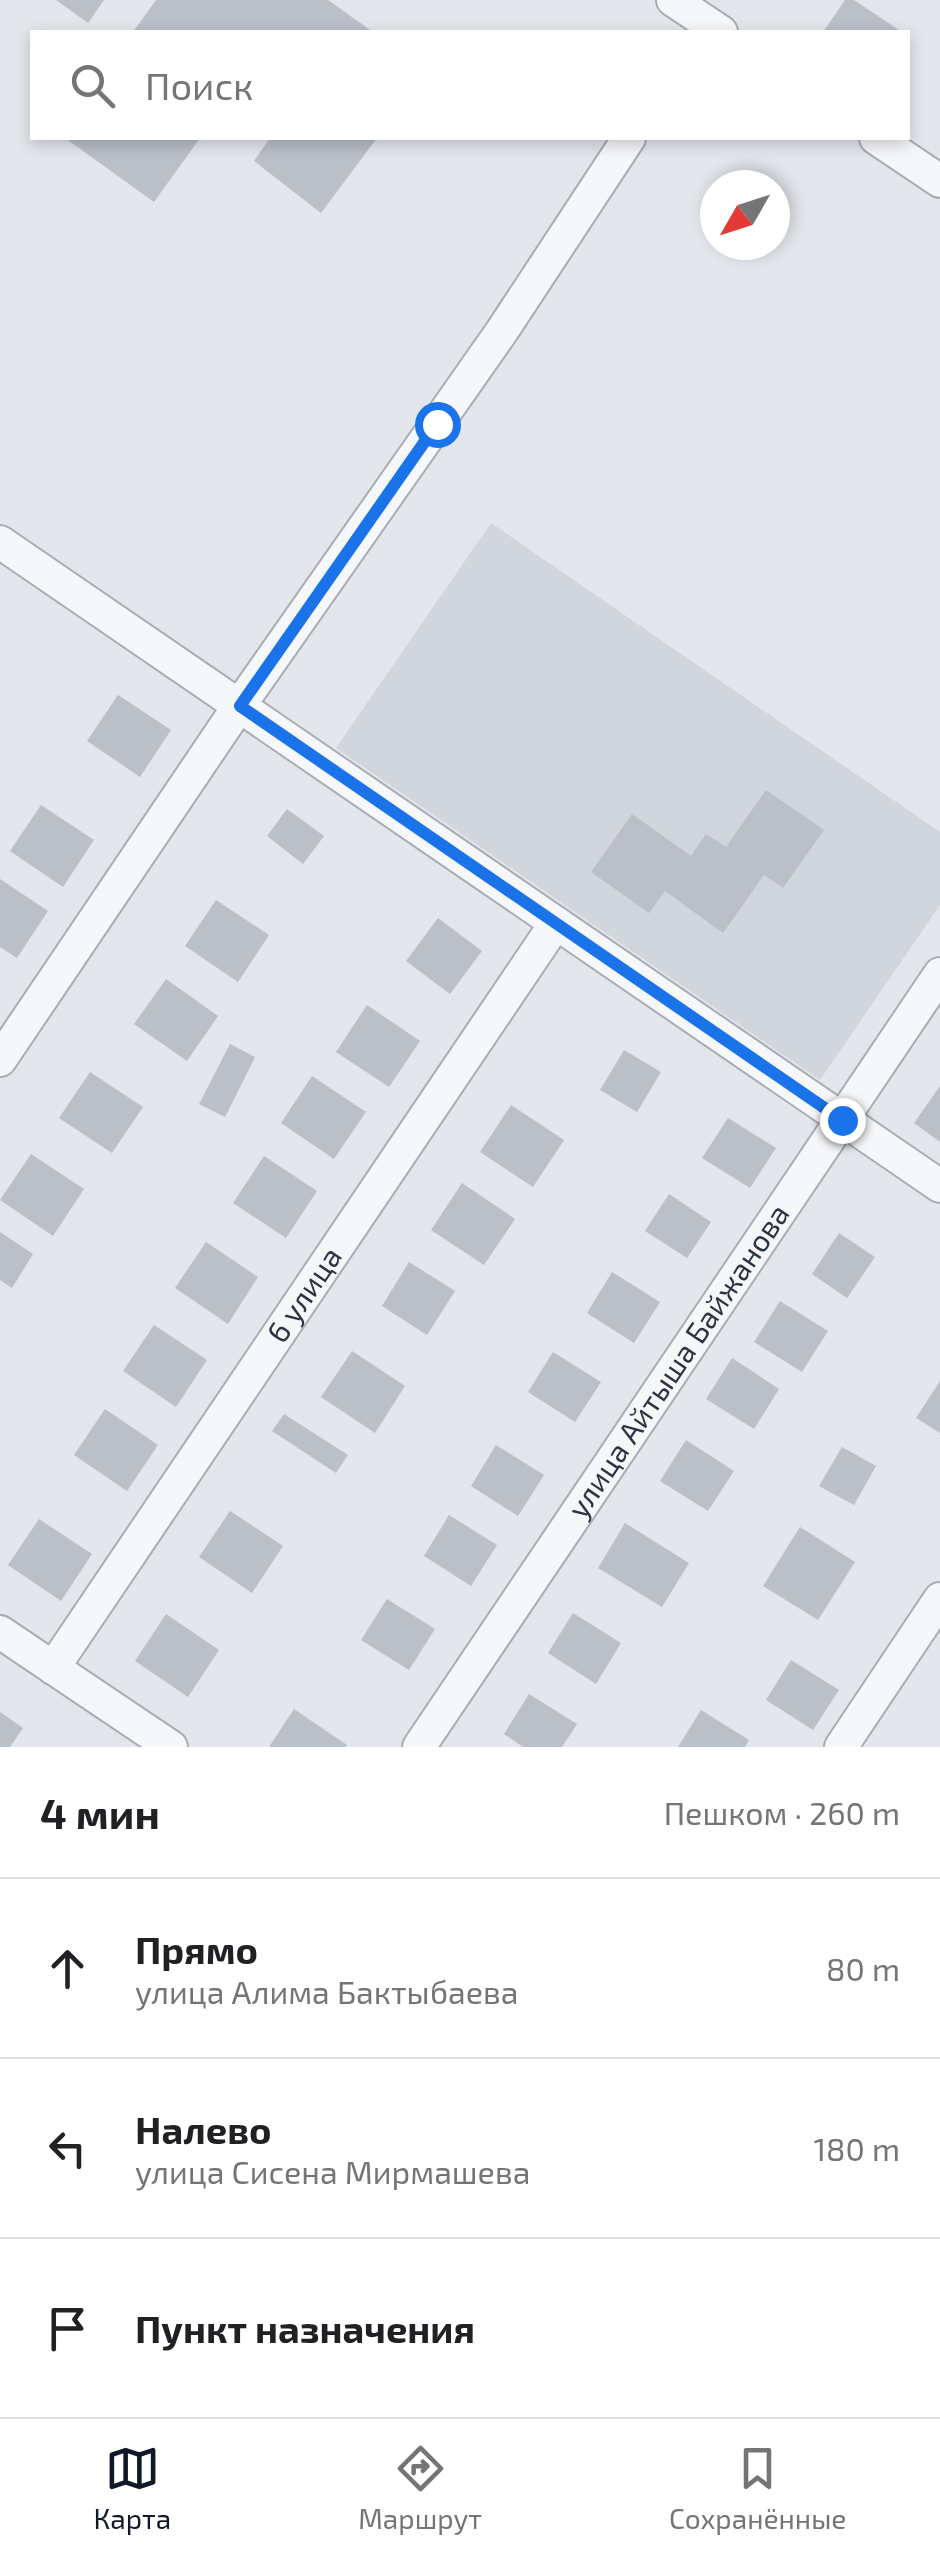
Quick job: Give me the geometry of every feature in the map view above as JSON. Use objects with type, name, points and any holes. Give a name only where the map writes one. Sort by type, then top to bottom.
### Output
[{"type":"street","points":[[673,0],[711,22]]},
{"type":"street","points":[[0,1060],[502,330],[628,140]]},
{"type":"street","points":[[879,140],[940,181]]},
{"type":"street","points":[[0,542],[940,1186]]},
{"type":"street","name":"6 улица","points":[[52,1668],[556,923]]},
{"type":"street","name":"улица Айтыша Байжанова","points":[[419,1747],[940,974]]},
{"type":"street","points":[[841,1747],[940,1600]]},
{"type":"street","points":[[0,1632],[171,1747]]},
{"type":"shaded area","points":[[491,523],[940,832],[940,905],[820,1080],[336,748]]},
{"type":"building","points":[[56,0],[104,0],[88,23]]},
{"type":"building","points":[[156,0],[328,0],[370,30],[134,30]]},
{"type":"building","points":[[845,0],[854,0],[899,30],[824,30]]},
{"type":"building","points":[[68,140],[199,140],[154,202]]},
{"type":"building","points":[[269,140],[376,140],[321,213],[254,161]]},
{"type":"building","points":[[118,695],[171,730],[140,777],[87,741]]},
{"type":"building","points":[[766,790],[824,830],[783,888],[764,875],[723,933],[665,891],[649,913],[591,872],[632,814],[691,856],[706,834],[726,847]]},
{"type":"building","points":[[41,805],[94,840],[63,887],[10,851]]},
{"type":"building","points":[[287,809],[324,836],[303,864],[267,836]]},
{"type":"building","points":[[0,879],[48,911],[17,958],[0,947]]},
{"type":"building","points":[[216,900],[269,935],[238,982],[185,946]]},
{"type":"building","points":[[438,918],[482,951],[450,994],[406,961]]},
{"type":"building","points":[[166,979],[218,1016],[187,1061],[134,1024]]},
{"type":"building","points":[[367,1005],[420,1041],[389,1087],[336,1052]]},
{"type":"building","points":[[230,1044],[255,1057],[225,1117],[199,1104]]},
{"type":"building","points":[[624,1050],[661,1072],[637,1112],[600,1090]]},
{"type":"building","points":[[90,1072],[143,1107],[112,1153],[59,1118]]},
{"type":"building","points":[[312,1076],[366,1112],[334,1159],[281,1123]]},
{"type":"building","points":[[940,1086],[940,1142],[914,1123]]},
{"type":"building","points":[[511,1105],[564,1140],[533,1187],[480,1152]]},
{"type":"building","points":[[728,1118],[776,1148],[750,1188],[702,1158]]},
{"type":"building","points":[[31,1154],[84,1189],[53,1236],[0,1200]]},
{"type":"building","points":[[264,1156],[317,1191],[286,1238],[233,1203]]},
{"type":"building","points":[[462,1183],[515,1219],[484,1265],[431,1230]]},
{"type":"building","points":[[669,1194],[711,1222],[687,1258],[645,1231]]},
{"type":"building","points":[[0,1232],[33,1254],[12,1288],[0,1280]]},
{"type":"building","points":[[839,1233],[875,1257],[847,1298],[812,1274]]},
{"type":"building","points":[[206,1242],[258,1277],[228,1324],[175,1288]]},
{"type":"building","points":[[409,1262],[455,1291],[427,1335],[382,1306]]},
{"type":"building","points":[[612,1272],[660,1302],[634,1343],[587,1313]]},
{"type":"building","points":[[780,1301],[828,1331],[802,1372],[754,1342]]},
{"type":"building","points":[[154,1325],[207,1360],[176,1407],[123,1371]]},
{"type":"building","points":[[352,1351],[405,1386],[375,1433],[321,1397]]},
{"type":"building","points":[[553,1352],[601,1382],[575,1422],[528,1392]]},
{"type":"building","points":[[732,1358],[779,1389],[754,1429],[706,1399]]},
{"type":"building","points":[[940,1381],[940,1433],[916,1418]]},
{"type":"building","points":[[105,1409],[158,1445],[127,1491],[74,1455]]},
{"type":"building","points":[[284,1414],[348,1455],[336,1473],[272,1431]]},
{"type":"building","points":[[686,1440],[734,1471],[708,1511],[660,1481]]},
{"type":"building","points":[[496,1445],[544,1475],[518,1516],[471,1486]]},
{"type":"building","points":[[842,1447],[876,1466],[854,1505],[819,1486]]},
{"type":"building","points":[[230,1511],[283,1546],[252,1593],[199,1557]]},
{"type":"building","points":[[449,1515],[497,1545],[471,1586],[424,1556]]},
{"type":"building","points":[[39,1519],[92,1554],[61,1601],[8,1565]]},
{"type":"building","points":[[625,1523],[689,1563],[662,1607],[598,1568]]},
{"type":"building","points":[[800,1527],[855,1562],[818,1620],[763,1586]]},
{"type":"building","points":[[387,1599],[435,1629],[409,1670],[361,1640]]},
{"type":"building","points":[[573,1613],[621,1643],[596,1684],[548,1653]]},
{"type":"building","points":[[166,1614],[219,1650],[188,1697],[135,1661]]},
{"type":"building","points":[[791,1660],[839,1690],[813,1730],[766,1700]]},
{"type":"building","points":[[529,1694],[577,1724],[562,1747],[523,1747],[504,1734]]},
{"type":"building","points":[[294,1709],[347,1745],[346,1747],[269,1747]]},
{"type":"building","points":[[701,1710],[749,1740],[745,1747],[678,1747]]},
{"type":"building","points":[[0,1712],[23,1728],[10,1747],[0,1747]]},
{"type":"route","points":[[437,424],[240,706],[842,1120]]}]
